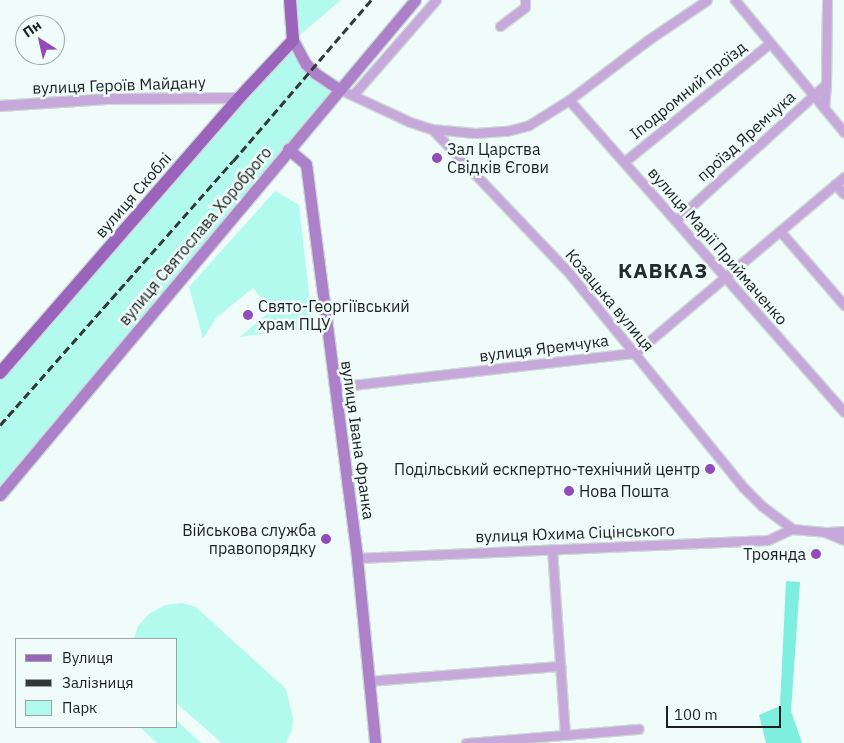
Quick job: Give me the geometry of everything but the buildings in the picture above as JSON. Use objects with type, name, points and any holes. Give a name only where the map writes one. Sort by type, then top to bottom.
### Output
[{"type":"main road","points":[[290,0],[293,40],[306,64],[315,73],[339,89]]},
{"type":"main road","name":"вулиця Святослава Хороброго","points":[[0,495],[288,149],[415,0]]},
{"type":"main road","name":"вулиця Скоблі","points":[[0,373],[239,98],[293,40]]},
{"type":"main road","name":"вулиця Івана Франка","points":[[288,149],[306,164],[358,558],[376,743]]},
{"type":"street","points":[[353,95],[436,0]]},
{"type":"street","points":[[500,26],[525,7],[525,0]]},
{"type":"street","points":[[432,129],[475,133],[507,131],[530,125],[569,100],[648,40],[707,0]]},
{"type":"street","points":[[735,0],[844,132]]},
{"type":"street","points":[[824,108],[827,0]]},
{"type":"street","name":"Іподромний проїзд","points":[[624,162],[770,43]]},
{"type":"street","name":"проїзд Яремчука","points":[[676,220],[826,84]]},
{"type":"street","name":"Козацька вулиця","points":[[339,89],[410,122],[432,129],[569,274],[743,487],[762,506],[792,529]]},
{"type":"street","name":"вулиця Героїв Майдану","points":[[0,106],[107,99],[239,98]]},
{"type":"street","name":"вулиця Марії Приймаченко","points":[[569,100],[844,412]]},
{"type":"street","points":[[635,353],[844,177]]},
{"type":"street","points":[[835,184],[844,194]]},
{"type":"street","points":[[780,231],[844,305]]},
{"type":"street","name":"вулиця Яремчука","points":[[335,387],[635,353]]},
{"type":"street","points":[[792,529],[825,532],[844,531]]},
{"type":"street","name":"вулиця Юхима Сіцінського","points":[[358,558],[768,540],[792,529]]},
{"type":"street","points":[[825,532],[844,540]]},
{"type":"street","points":[[552,550],[566,735]]},
{"type":"street","points":[[369,681],[560,666]]},
{"type":"street","points":[[466,743],[638,730]]},
{"type":"green space","points":[[297,0],[341,0],[300,35]]},
{"type":"green space","points":[[295,46],[334,90],[0,490],[0,380],[201,148]]},
{"type":"green space","points":[[275,191],[299,205],[313,327],[240,337],[271,311],[253,288],[216,318],[203,339],[189,287]]},
{"type":"green space","points":[[182,603],[196,607],[286,689],[293,718],[292,730],[286,743],[222,743],[178,705],[178,638],[134,638],[138,626],[149,614],[165,605]]},
{"type":"green space","points":[[178,722],[201,743],[157,743],[141,728],[178,728]]},
{"type":"shaded area","points":[[786,581],[800,582],[791,711],[802,743],[766,743],[759,715],[780,706]]},
{"type":"railway","points":[[0,425],[233,161],[371,0]]},
{"type":"place","name":"Зал Царства Свідків Єгови","points":[[437,158]]},
{"type":"place","name":"Свято-Георгіївський храм ПЦУ","points":[[248,315]]},
{"type":"place","name":"Подільський ескпертно-технічний центр","points":[[710,469]]},
{"type":"place","name":"Нова Пошта","points":[[569,491]]},
{"type":"place","name":"Військова служба правопорядку","points":[[326,539]]},
{"type":"place","name":"Троянда","points":[[816,554]]},
{"type":"district","name":"КАВКАЗ","points":[[663,270]]}]
